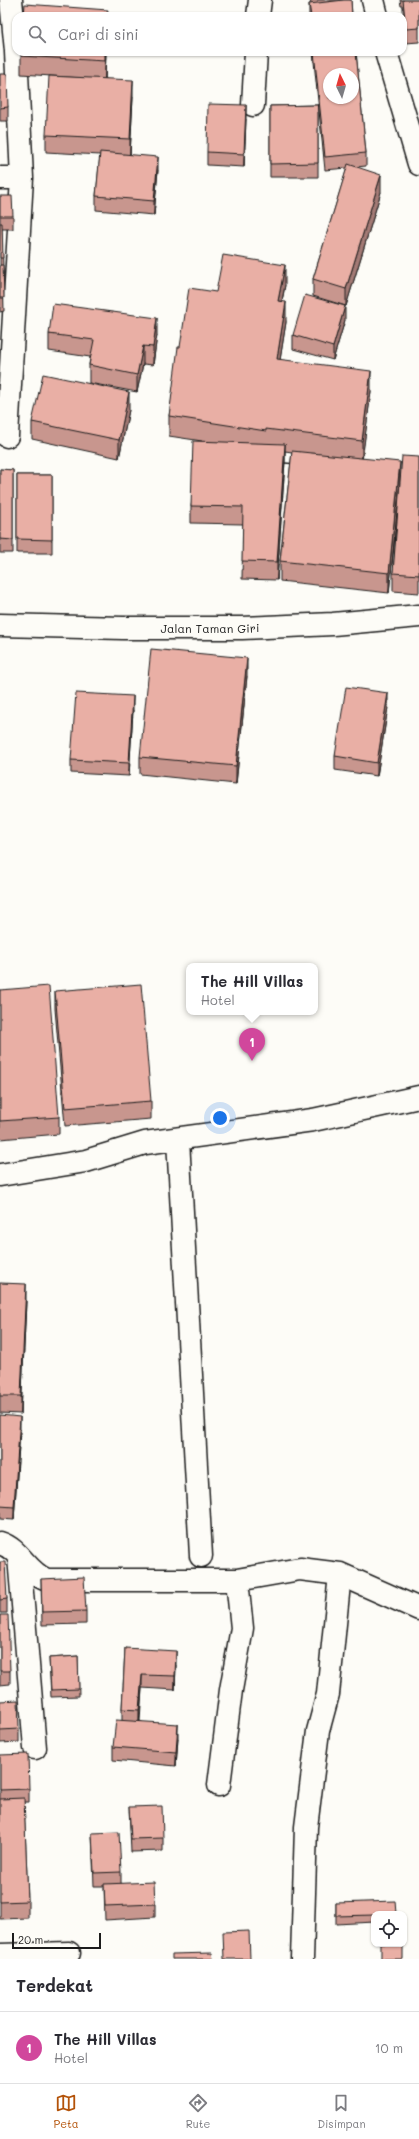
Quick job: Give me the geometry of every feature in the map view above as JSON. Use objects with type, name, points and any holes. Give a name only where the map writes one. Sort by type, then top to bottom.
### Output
[{"type":"street","points":[[12,0],[13,12]]},
{"type":"street","points":[[258,12],[260,0]]},
{"type":"street","points":[[373,0],[376,12]]},
{"type":"street","points":[[7,436],[22,178],[16,56]]},
{"type":"street","points":[[253,105],[256,56]]},
{"type":"street","points":[[387,56],[419,164]]},
{"type":"street","points":[[0,178],[22,178]]},
{"type":"street","name":"Jalan Taman Giri","points":[[0,624],[123,628],[242,628],[333,624],[419,616]]},
{"type":"street","points":[[0,1176],[86,1160],[145,1143],[178,1140],[313,1120],[419,1097]]},
{"type":"street","points":[[178,1140],[201,1556]]},
{"type":"street","points":[[0,1543],[9,1547],[38,1577],[47,1580],[237,1580],[300,1569],[340,1574],[419,1609]]},
{"type":"street","points":[[19,1557],[34,1748]]},
{"type":"street","points":[[302,1959],[306,1827],[318,1730],[328,1694],[340,1574]]},
{"type":"street","points":[[219,1785],[231,1690],[242,1628],[237,1580]]},
{"type":"street","points":[[0,1955],[69,1953]]},
{"type":"lane","points":[[258,454],[320,459]]},
{"type":"building","points":[[351,0],[352,12],[310,12],[309,4]]},
{"type":"building","points":[[403,0],[419,0],[419,28],[407,29],[407,12],[404,12]]},
{"type":"building","points":[[25,4],[108,10],[108,12],[24,12]]},
{"type":"building","points":[[21,56],[105,56],[105,61]]},
{"type":"building","points":[[314,56],[356,56],[358,68],[323,68],[323,104],[359,104],[359,82],[366,153],[325,157]]},
{"type":"building","points":[[0,74],[7,74],[8,107],[0,108]]},
{"type":"building","points":[[49,76],[133,80],[130,139],[46,135]]},
{"type":"building","points":[[208,104],[246,105],[244,154],[207,152]]},
{"type":"building","points":[[318,105],[318,163],[270,164],[270,106]]},
{"type":"building","points":[[100,152],[158,157],[154,201],[96,196]]},
{"type":"building","points":[[348,164],[381,175],[346,289],[313,279]]},
{"type":"building","points":[[0,196],[12,196],[13,216],[0,216]]},
{"type":"building","points":[[0,223],[2,223],[3,258],[0,258]]},
{"type":"building","points":[[223,255],[285,265],[278,301],[286,302],[277,359],[371,371],[362,441],[266,429],[266,431],[169,416],[178,347],[180,347],[189,288],[216,292]]},
{"type":"building","points":[[0,265],[3,265],[4,298],[0,298]]},
{"type":"building","points":[[305,295],[345,306],[333,347],[293,335]]},
{"type":"building","points":[[53,304],[157,318],[153,347],[143,346],[137,375],[89,365],[94,340],[49,334]]},
{"type":"building","points":[[43,374],[129,392],[119,440],[32,422]]},
{"type":"building","points":[[193,441],[285,444],[277,562],[242,561],[243,507],[191,506]]},
{"type":"building","points":[[292,451],[400,462],[389,573],[280,561]]},
{"type":"building","points":[[402,456],[419,457],[419,575],[393,573]]},
{"type":"building","points":[[0,469],[13,470],[13,540],[0,539]]},
{"type":"building","points":[[17,475],[52,475],[52,540],[17,539]]},
{"type":"building","points":[[151,649],[247,658],[236,766],[140,757]]},
{"type":"building","points":[[346,687],[388,693],[377,763],[335,756]]},
{"type":"building","points":[[76,693],[133,696],[129,763],[71,760]]},
{"type":"building","points":[[141,984],[151,1101],[65,1108],[55,991]]},
{"type":"building","points":[[49,986],[59,1117],[0,1121],[0,990]]},
{"type":"building","points":[[0,1283],[26,1284],[21,1396],[0,1396]]},
{"type":"building","points":[[0,1415],[20,1417],[14,1507],[0,1506]]},
{"type":"building","points":[[0,1562],[5,1562],[7,1599],[0,1600]]},
{"type":"building","points":[[84,1577],[86,1611],[42,1612],[41,1579]]},
{"type":"building","points":[[0,1615],[8,1615],[10,1671],[0,1671]]},
{"type":"building","points":[[125,1648],[176,1651],[175,1676],[142,1675],[139,1710],[122,1709]]},
{"type":"building","points":[[78,1656],[79,1689],[51,1690],[49,1658]]},
{"type":"building","points":[[18,1700],[19,1729],[0,1730],[0,1701]]},
{"type":"building","points":[[116,1720],[178,1724],[176,1752],[113,1747]]},
{"type":"building","points":[[28,1754],[29,1789],[0,1790],[0,1755]]},
{"type":"building","points":[[24,1798],[28,1901],[0,1902],[0,1799]]},
{"type":"building","points":[[162,1806],[163,1838],[131,1839],[129,1807]]},
{"type":"building","points":[[119,1832],[121,1872],[94,1873],[92,1833]]},
{"type":"building","points":[[154,1882],[155,1904],[105,1906],[104,1884]]},
{"type":"building","points":[[395,1901],[396,1911],[371,1911],[371,1915],[336,1916],[336,1903]]},
{"type":"building","points":[[249,1931],[250,1959],[224,1959],[223,1932]]},
{"type":"building","points":[[381,1947],[403,1947],[403,1959],[381,1959]]},
{"type":"building","points":[[212,1953],[213,1959],[172,1959],[172,1954]]},
{"type":"place","name":"The Hill Villas","points":[[252,1061]]}]
